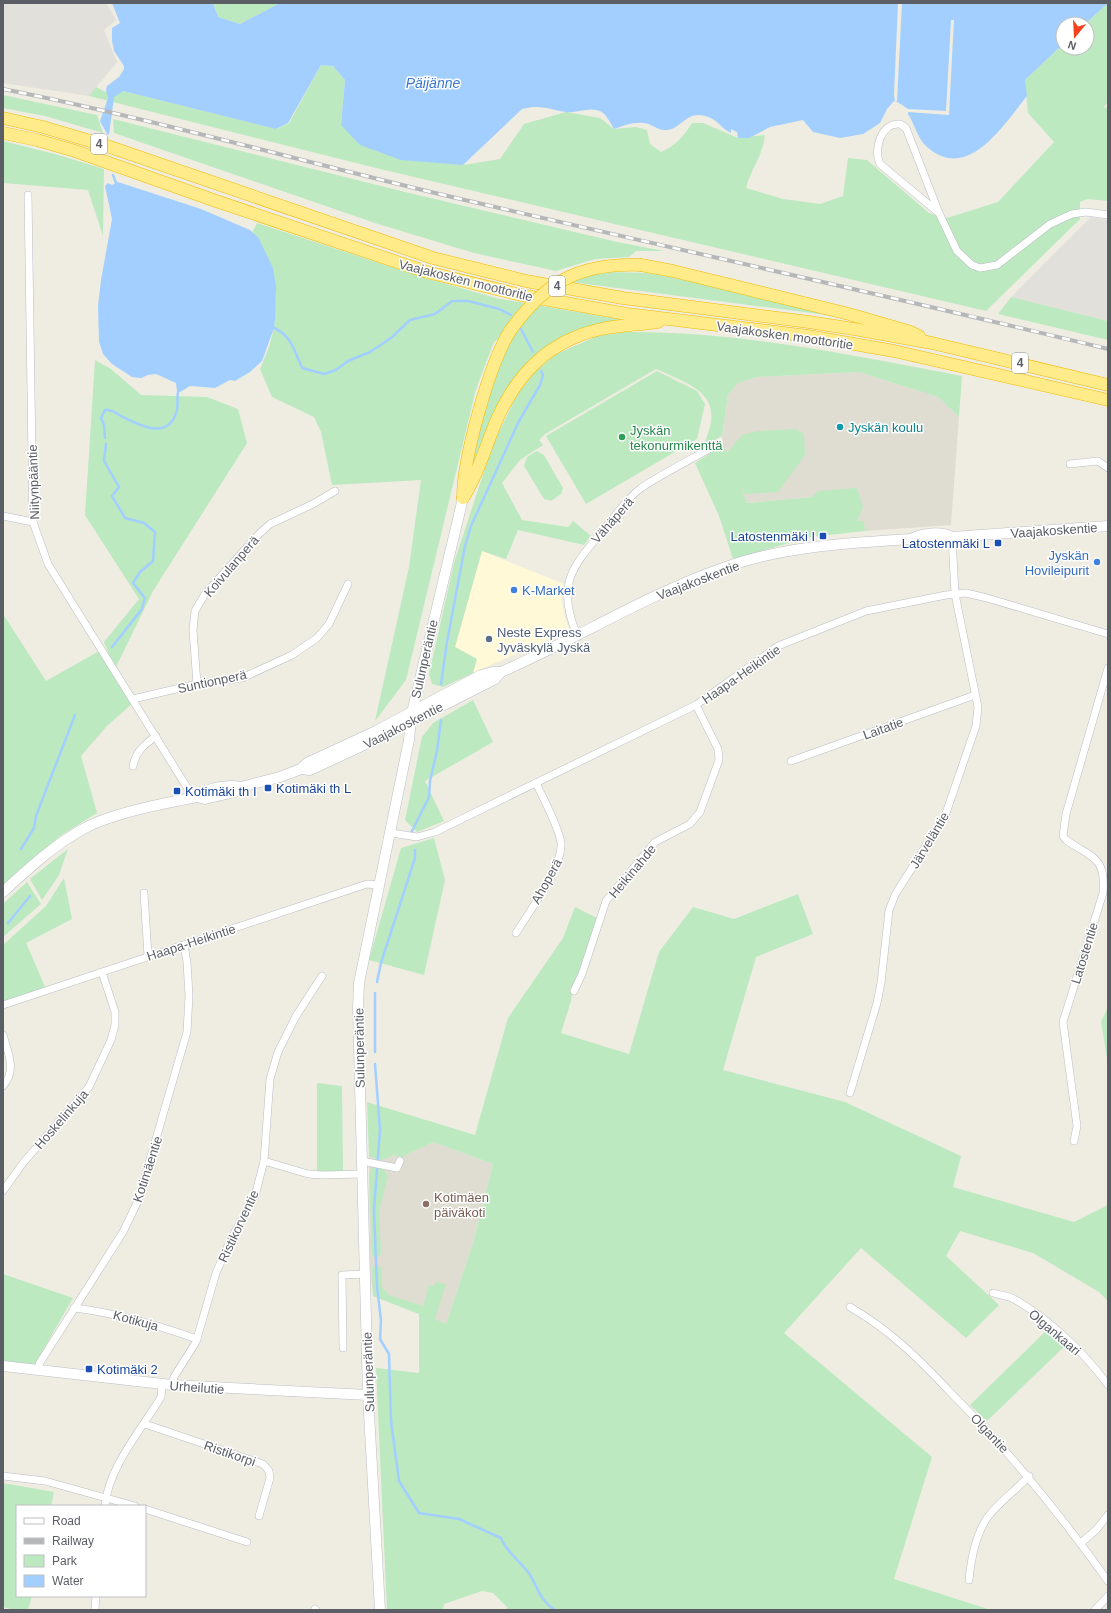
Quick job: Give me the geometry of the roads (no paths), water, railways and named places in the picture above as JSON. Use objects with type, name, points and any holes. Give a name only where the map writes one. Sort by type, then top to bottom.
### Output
[{"type":"highway","name":"Vaajakosken moottoritie","points":[[3,118],[43,127],[106,146],[433,258],[526,281],[623,298],[809,322],[932,344],[1108,385]]},
{"type":"highway","name":"Vaajakosken moottoritie","points":[[3,133],[37,140],[75,151],[224,204],[427,272],[521,295],[581,307],[671,320],[808,336],[894,351],[1108,400]]},
{"type":"highway","points":[[463,498],[463,481],[480,412],[493,370],[510,331],[540,295],[557,283],[589,269],[606,266],[640,266],[673,271],[849,314],[911,332],[932,344]]},
{"type":"highway","points":[[463,498],[472,484],[498,416],[512,391],[526,372],[540,358],[569,339],[599,330],[671,320]]},
{"type":"street","points":[[939,213],[880,164],[877,158],[878,147],[885,129],[889,125],[900,124],[906,128],[939,213],[957,252],[972,266],[980,268],[997,265],[1050,224],[1072,214],[1086,212],[1108,215]]},
{"type":"street","name":"Niitynpääntie","points":[[28,194],[33,522],[48,564],[195,797]]},
{"type":"street","name":"Vähäperä","points":[[577,636],[569,616],[567,601],[569,584],[574,567],[581,556],[634,494],[718,444]]},
{"type":"street","points":[[1070,464],[1098,461],[1108,468]]},
{"type":"street","name":"Koivulanperä","points":[[197,684],[193,630],[195,611],[205,594],[259,534],[270,524],[313,504],[335,491]]},
{"type":"street","name":"Sulunperäntie","points":[[380,1610],[368,1395],[358,1008],[359,983],[391,833],[409,740],[411,716],[463,498]]},
{"type":"street","points":[[3,516],[33,522]]},
{"type":"street","name":"Vaajakoskentie","points":[[3,892],[64,840],[108,818],[195,797],[203,792],[233,785],[241,787],[280,777],[301,769],[307,763],[411,716],[481,675],[501,672],[577,636],[652,597],[727,566],[772,555],[826,546],[911,539],[919,542],[947,541],[952,537],[1108,526]]},
{"type":"street","name":"Järveläntie","points":[[850,1093],[877,1003],[881,983],[889,910],[896,893],[945,816],[976,726],[978,707],[955,594],[952,537]]},
{"type":"street","name":"Suntionperä","points":[[133,699],[197,684],[242,678],[292,655],[317,638],[329,624],[348,584]]},
{"type":"street","name":"Haapa-Heikintie","points":[[391,833],[417,837],[435,832],[696,705],[778,646],[866,612],[966,593],[1108,634]]},
{"type":"street","name":"Latostentie","points":[[1074,1141],[1077,1126],[1064,1022],[1103,893],[1104,881],[1101,869],[1094,858],[1066,840],[1064,831],[1066,814],[1108,668]]},
{"type":"street","name":"Laitatie","points":[[791,761],[975,695]]},
{"type":"street","name":"Heikinahde","points":[[574,991],[582,974],[606,902],[655,842],[690,824],[700,812],[719,760],[718,749],[696,705]]},
{"type":"street","points":[[132,766],[136,754],[145,744],[156,736]]},
{"type":"street","name":"Ahoperä","points":[[516,933],[554,870],[560,856],[561,842],[536,783]]},
{"type":"street","name":"Haapa-Heikintie","points":[[3,1005],[367,884],[379,885]]},
{"type":"street","points":[[144,893],[148,956]]},
{"type":"street","name":"Kotimäentie","points":[[39,1372],[39,1364],[123,1232],[138,1201],[187,1032],[190,996],[188,962],[184,945]]},
{"type":"street","name":"Hoskelinkuja","points":[[3,1190],[23,1163],[90,1087],[111,1040],[115,1025],[115,1012],[102,972]]},
{"type":"street","name":"Ristikorventie","points":[[105,1505],[106,1496],[113,1472],[145,1424],[167,1385],[174,1377],[197,1339],[216,1273],[231,1239],[255,1196],[264,1161],[270,1079],[278,1052],[296,1016],[322,976]]},
{"type":"street","points":[[3,1035],[11,1064],[11,1072],[3,1086]]},
{"type":"street","points":[[264,1161],[308,1174],[362,1174]]},
{"type":"street","points":[[362,1161],[397,1168],[400,1161]]},
{"type":"street","points":[[343,1348],[342,1274],[365,1274]]},
{"type":"street","name":"Olgankaari","points":[[993,1293],[1013,1299],[1057,1330],[1084,1356],[1108,1385]]},
{"type":"street","name":"Olgantie","points":[[850,1307],[874,1321],[906,1346],[993,1435],[1029,1476],[1081,1543],[1108,1581]]},
{"type":"street","name":"Kotikuja","points":[[74,1308],[101,1311],[161,1327],[197,1339]]},
{"type":"street","name":"Urheilutie","points":[[3,1366],[39,1372],[167,1385],[368,1395]]},
{"type":"street","name":"Ristikorpi","points":[[145,1424],[263,1464],[269,1471],[270,1478],[259,1516]]},
{"type":"street","points":[[3,1476],[45,1481],[106,1496],[132,1505]]},
{"type":"street","points":[[969,1580],[971,1559],[977,1539],[988,1517],[1029,1476]]},
{"type":"street","points":[[146,1509],[247,1542]]},
{"type":"street","points":[[1081,1543],[1096,1530],[1108,1515]]},
{"type":"street","points":[[1095,1610],[1108,1596]]},
{"type":"street","points":[[95,1610],[96,1597]]},
{"type":"water","name":"Päijänne","points":[[112,3],[213,3],[218,17],[240,24],[280,3],[1108,3],[1094,16],[1055,16],[1055,52],[1025,80],[1027,96],[1007,122],[983,146],[970,155],[956,158],[941,156],[926,146],[908,114],[908,109],[894,101],[887,109],[880,123],[863,134],[840,138],[813,132],[803,120],[770,127],[749,138],[738,138],[737,132],[731,129],[731,133],[725,130],[714,120],[703,115],[691,117],[672,129],[666,130],[646,123],[628,124],[614,129],[606,116],[599,111],[589,110],[566,112],[534,107],[522,109],[463,165],[401,160],[360,145],[341,125],[345,80],[333,66],[321,65],[288,123],[276,129],[123,91],[114,97],[109,135],[100,121],[108,98],[106,90],[107,86],[119,77],[124,69],[124,66],[114,51],[112,41],[112,28],[120,23]]},
{"type":"water","points":[[118,182],[201,209],[250,230],[258,237],[273,268],[276,287],[275,319],[274,328],[262,361],[250,372],[235,381],[230,380],[215,388],[190,386],[180,392],[177,391],[176,383],[156,374],[141,378],[132,377],[112,364],[103,354],[99,341],[98,306],[112,219],[105,186],[108,183],[112,185]]},
{"type":"waterway","points":[[113,175],[116,183]]},
{"type":"waterway","points":[[274,328],[285,335],[295,350],[302,368],[324,374],[336,370],[348,361],[370,352],[391,338],[410,320],[435,314],[452,301],[468,301],[499,309],[511,315]]},
{"type":"waterway","points":[[521,329],[533,352]]},
{"type":"waterway","points":[[441,684],[447,642],[465,546],[471,526],[519,421],[540,385],[543,375],[541,371]]},
{"type":"waterway","points":[[105,438],[104,425],[101,418],[105,410],[112,411],[145,427],[161,428],[168,425],[173,420],[177,410],[178,392]]},
{"type":"waterway","points":[[106,444],[104,461],[119,487],[112,496],[125,518],[144,523],[155,532],[153,561],[140,572],[133,583],[145,598],[142,609],[112,647]]},
{"type":"waterway","points":[[21,849],[34,828],[36,816],[75,715]]},
{"type":"waterway","points":[[411,833],[429,797],[430,781],[437,751],[441,720]]},
{"type":"waterway","points":[[377,982],[381,963],[415,858],[415,850]]},
{"type":"waterway","points":[[8,923],[30,896]]},
{"type":"waterway","points":[[375,993],[375,1052]]},
{"type":"waterway","points":[[375,1064],[380,1130],[374,1210],[377,1287],[381,1320],[380,1339],[389,1354],[391,1421],[399,1481],[419,1513],[459,1519],[501,1538],[510,1552],[528,1572],[542,1597],[549,1606],[555,1610]]},
{"type":"railway","points":[[3,89],[172,127],[396,184],[1108,349]]},
{"type":"place","name":"Jyskän koulu","points":[[840,427]]},
{"type":"place","name":"Jyskän tekonurmikenttä","points":[[622,437]]},
{"type":"place","name":"Latostenmäki I","points":[[823,536]]},
{"type":"place","name":"Latostenmäki L","points":[[998,543]]},
{"type":"place","name":"Jyskän Hovileipurit","points":[[1097,562]]},
{"type":"place","name":"K-Market","points":[[514,590]]},
{"type":"place","name":"Neste Express Jyväskylä Jyskä","points":[[489,639]]},
{"type":"place","name":"Kotimäki th L","points":[[268,788]]},
{"type":"place","name":"Kotimäki th I","points":[[177,791]]},
{"type":"place","name":"Kotimäen päiväkoti","points":[[426,1204]]},
{"type":"place","name":"Kotimäki 2","points":[[89,1369]]}]
